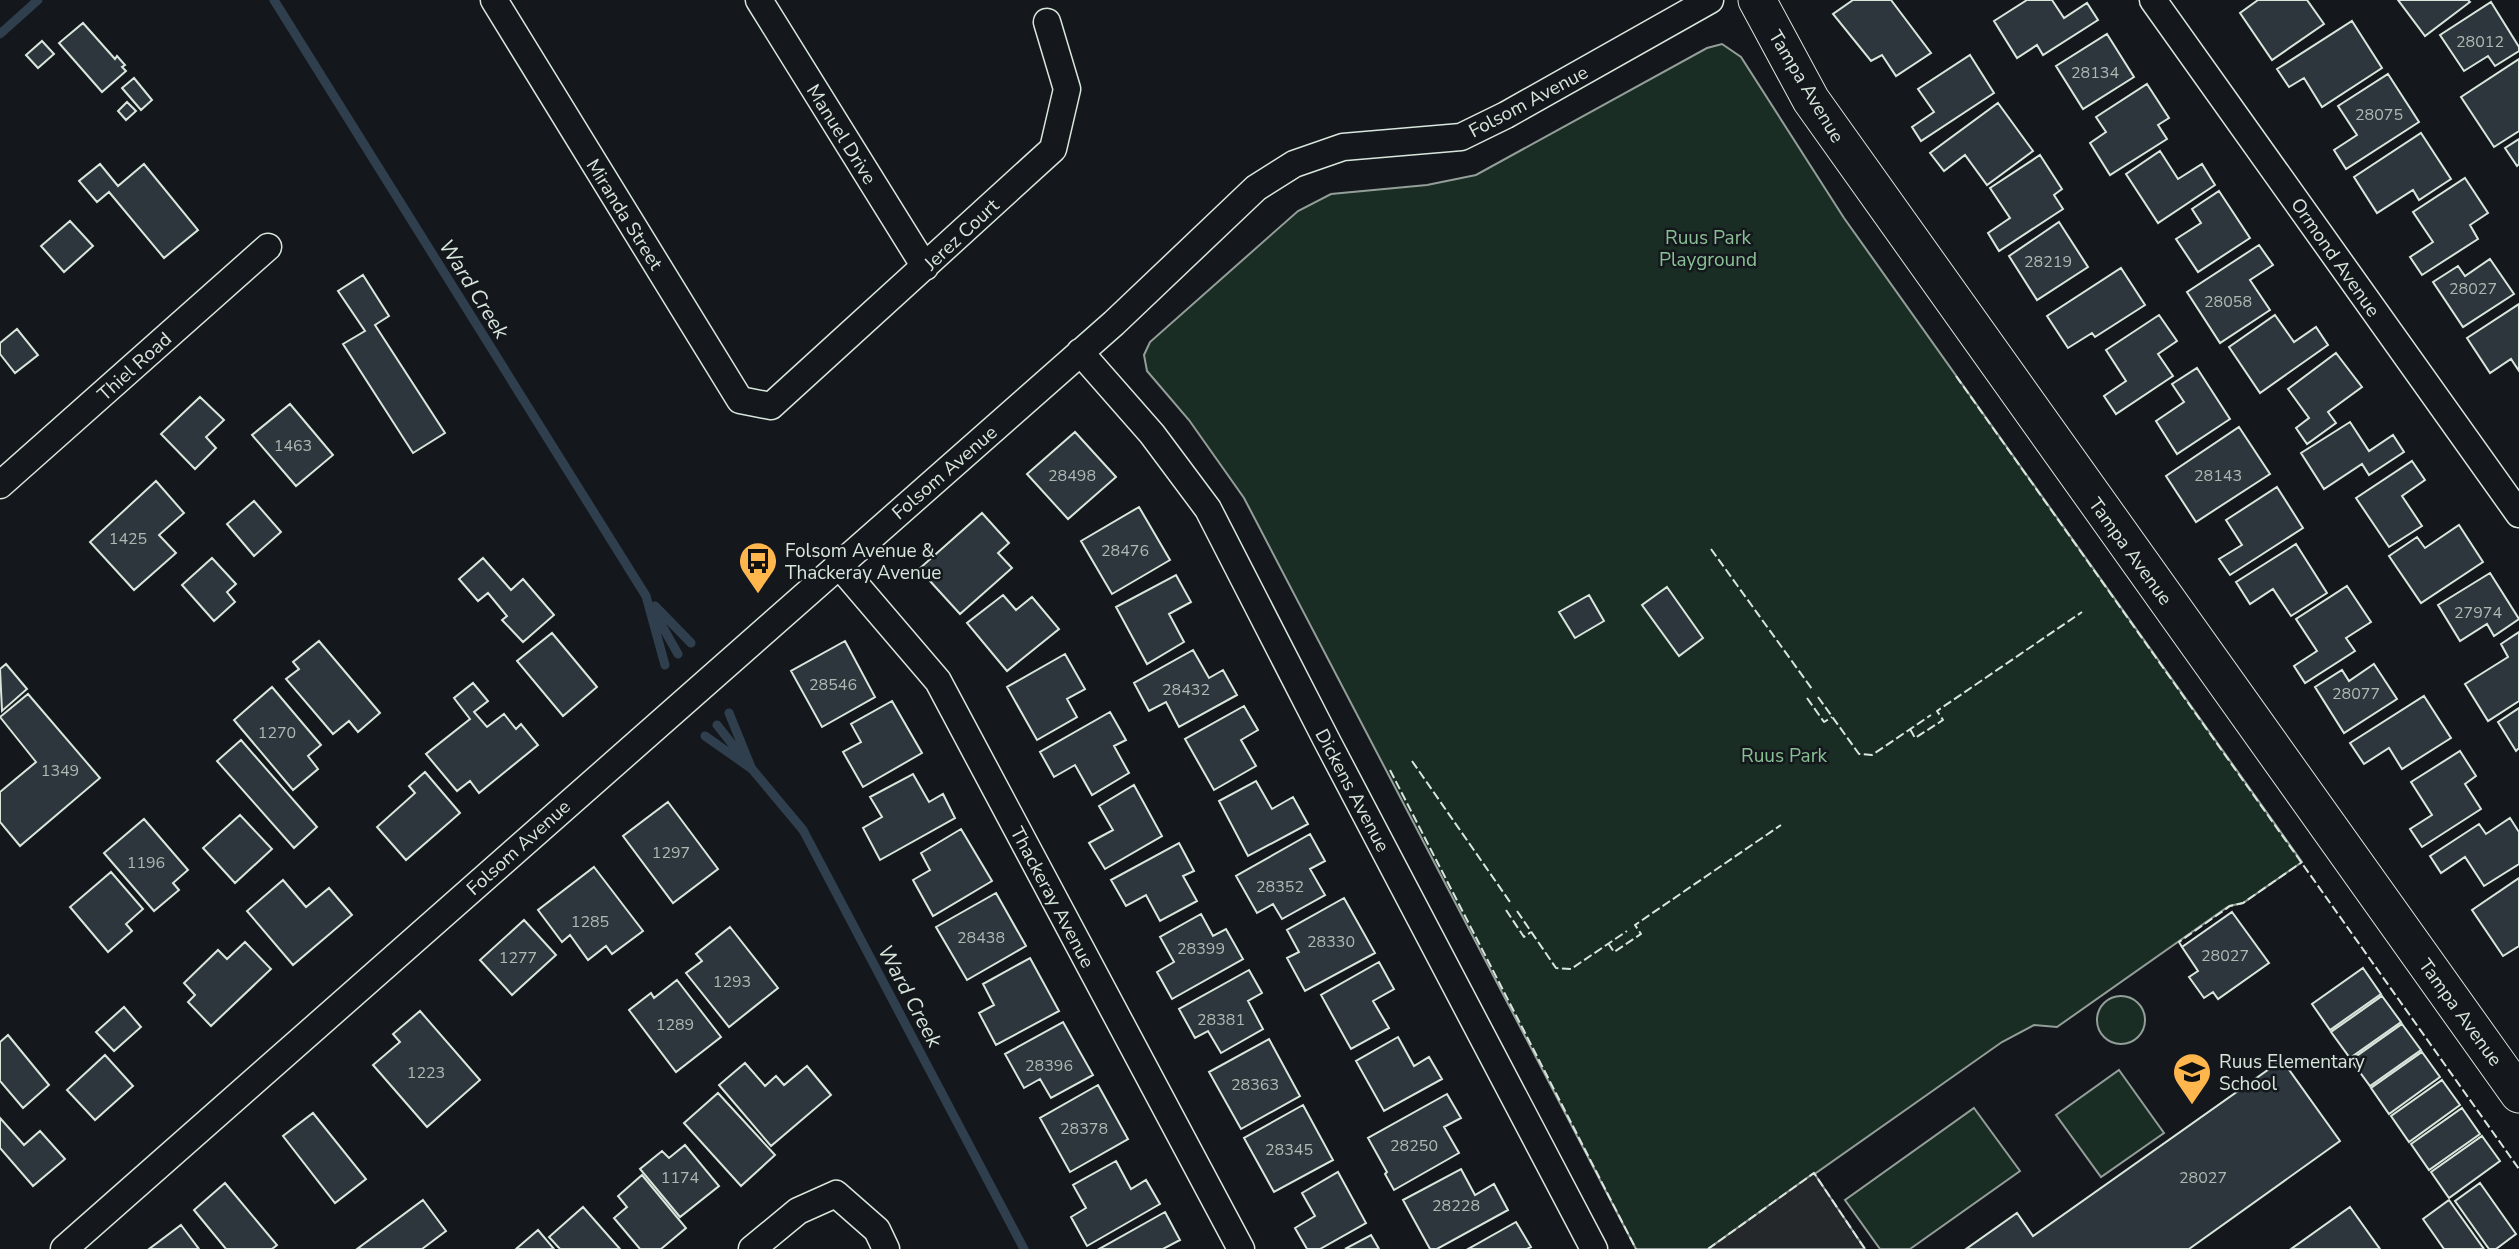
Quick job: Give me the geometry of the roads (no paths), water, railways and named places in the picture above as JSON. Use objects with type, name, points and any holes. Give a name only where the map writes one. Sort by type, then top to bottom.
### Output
[{"type":"street","name":"Miranda Street","points":[[494,0],[740,400],[771,406]]},
{"type":"street","name":"Manuel Drive","points":[[759,0],[925,267]]},
{"type":"street","name":"Folsom Avenue","points":[[64,1249],[1080,352],[1256,188],[1294,164],[1343,147],[1461,136],[1506,115],[1710,0]]},
{"type":"street","name":"Tampa Avenue","points":[[1756,0],[1818,110],[2519,1094]]},
{"type":"street","name":"Ormond Avenue","points":[[2153,0],[2519,514]]},
{"type":"street","name":"Jerez Court","points":[[771,406],[1053,149],[1067,89],[1047,22]]},
{"type":"street","name":"Thiel Road","points":[[0,485],[268,247]]},
{"type":"street","name":"Dickens Avenue","points":[[1080,352],[1152,434],[1208,509],[1594,1249]]},
{"type":"street","name":"Thackeray Avenue","points":[[838,564],[937,681],[1241,1249]]},
{"type":"street","points":[[752,1249],[798,1211],[836,1194],[877,1230],[886,1249]]},
{"type":"waterway","points":[[0,34],[38,0]]},
{"type":"waterway","name":"Ward Creek","points":[[274,0],[646,596],[665,665]]},
{"type":"waterway","name":"Ward Creek","points":[[655,606],[691,643]]},
{"type":"waterway","name":"Ward Creek","points":[[653,610],[678,654]]},
{"type":"waterway","name":"Ward Creek","points":[[729,713],[751,767]]},
{"type":"waterway","name":"Ward Creek","points":[[717,725],[744,759]]},
{"type":"waterway","name":"Ward Creek","points":[[705,736],[752,769],[803,830],[1024,1249]]},
{"type":"place","name":"Folsom Avenue & Thackeray Avenue","points":[[758,595]]},
{"type":"place","name":"Ruus Elementary School","points":[[2192,1106]]},
{"type":"park label","name":"Ruus Park Playground","points":[[1708,248]]},
{"type":"park label","name":"Ruus Park","points":[[1784,755]]}]
